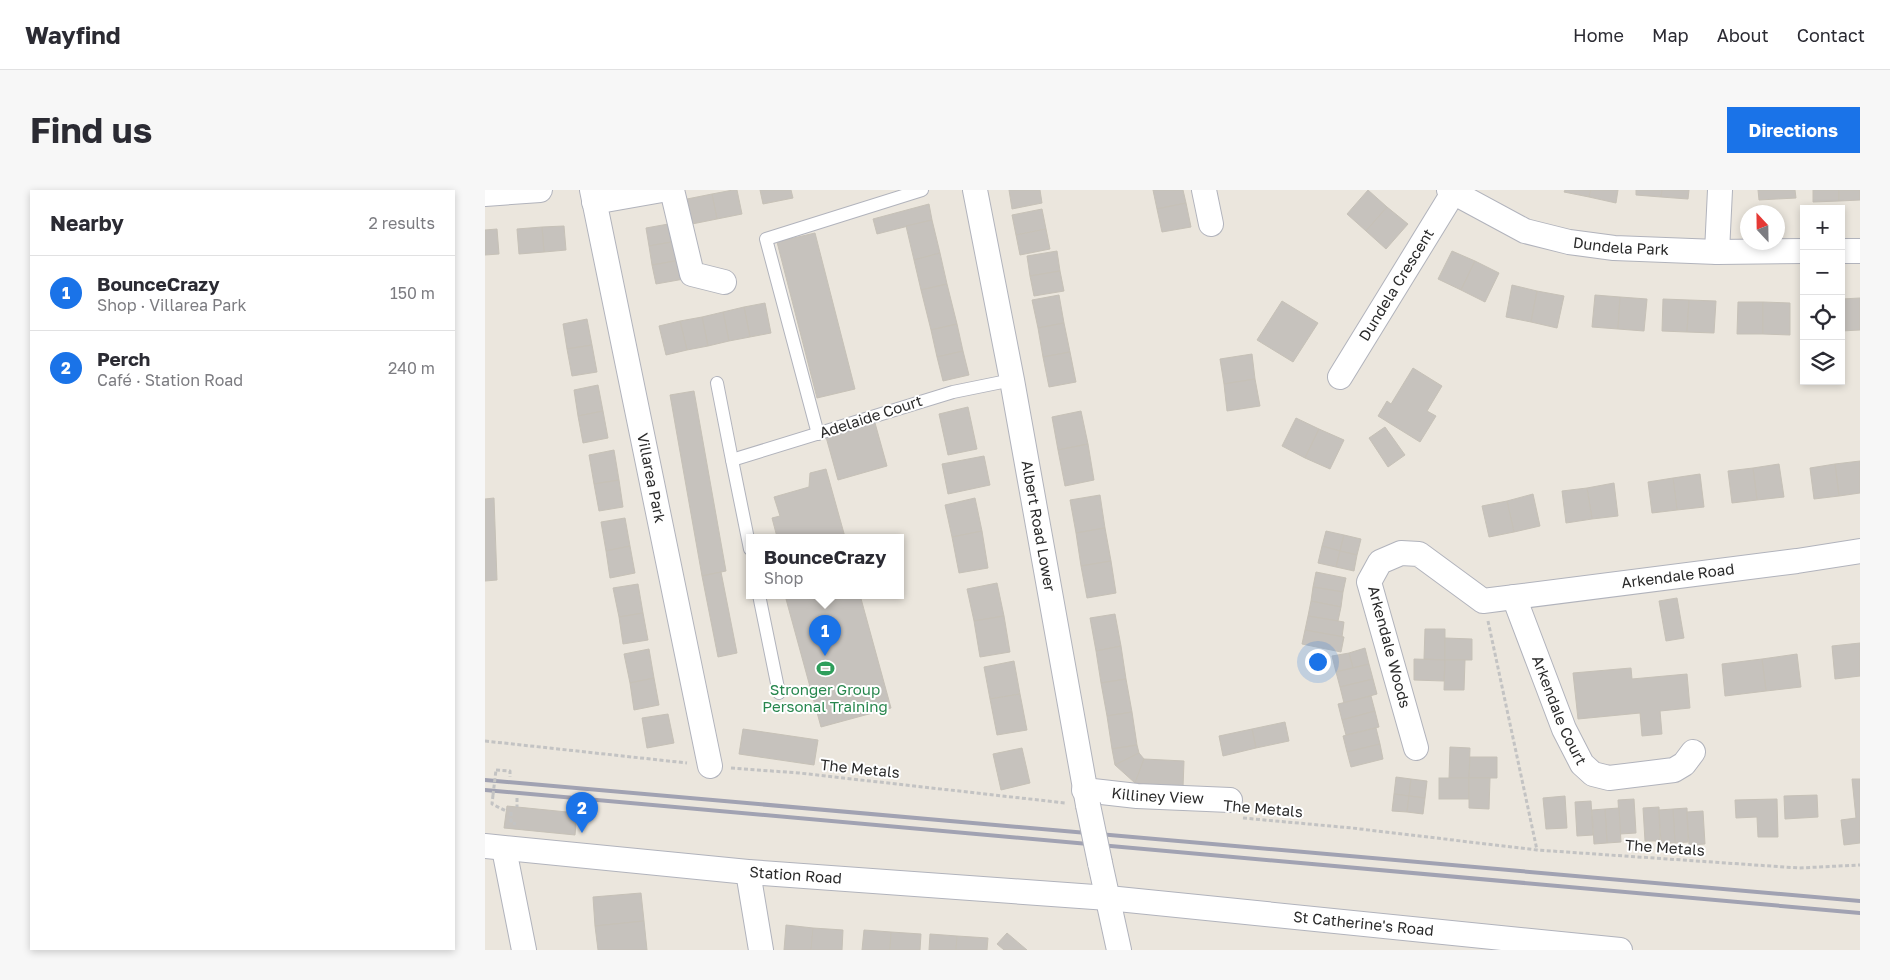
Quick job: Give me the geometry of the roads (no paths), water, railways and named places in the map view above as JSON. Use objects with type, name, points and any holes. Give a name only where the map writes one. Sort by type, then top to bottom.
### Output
[{"type":"street","points":[[485,194],[540,190]]},
{"type":"street","points":[[593,196],[662,190]]},
{"type":"street","points":[[672,190],[692,274],[724,282]]},
{"type":"street","name":"Albert Road Lower","points":[[975,190],[1012,380],[1086,798],[1119,950]]},
{"type":"street","points":[[1204,190],[1211,224]]},
{"type":"street","points":[[1717,252],[1720,190]]},
{"type":"street","name":"Dundela Park","points":[[1451,191],[1525,231],[1569,242],[1614,248],[1717,252],[1800,251]]},
{"type":"street","name":"Dundela Crescent","points":[[1340,377],[1451,191]]},
{"type":"street","name":"Villarea Park","points":[[593,196],[709,766]]},
{"type":"street","points":[[1845,251],[1860,251]]},
{"type":"street","name":"Arkendale Road","points":[[1498,599],[1797,561],[1860,551]]},
{"type":"street","name":"Arkendale Woods","points":[[1416,748],[1369,582],[1379,562],[1401,553],[1419,554],[1498,599]]},
{"type":"street","name":"Arkendale Court","points":[[1498,599],[1582,764],[1593,774],[1609,778],[1674,770],[1684,764],[1693,752]]},
{"type":"street","name":"Killiney View","points":[[1086,798],[1137,796],[1233,809]]},
{"type":"street","points":[[495,848],[523,950]]},
{"type":"street","name":"Station Road","points":[[495,848],[748,872],[1108,898]]},
{"type":"street","points":[[748,872],[761,950]]},
{"type":"street","name":"St Catherine's Road","points":[[1108,898],[1619,950]]},
{"type":"lane","points":[[818,434],[767,239],[922,190]]},
{"type":"lane","name":"Adelaide Court","points":[[732,460],[953,392],[1012,380]]},
{"type":"lane","points":[[717,383],[747,534]]},
{"type":"lane","points":[[760,599],[779,693]]},
{"type":"railway","points":[[485,780],[1860,901]]},
{"type":"railway","points":[[485,790],[1860,913]]},
{"type":"place","name":"BounceCrazy","points":[[825,656]]},
{"type":"place","name":"Stronger Group Personal Training","points":[[825,669]]},
{"type":"place","name":"Perch","points":[[582,833]]}]
